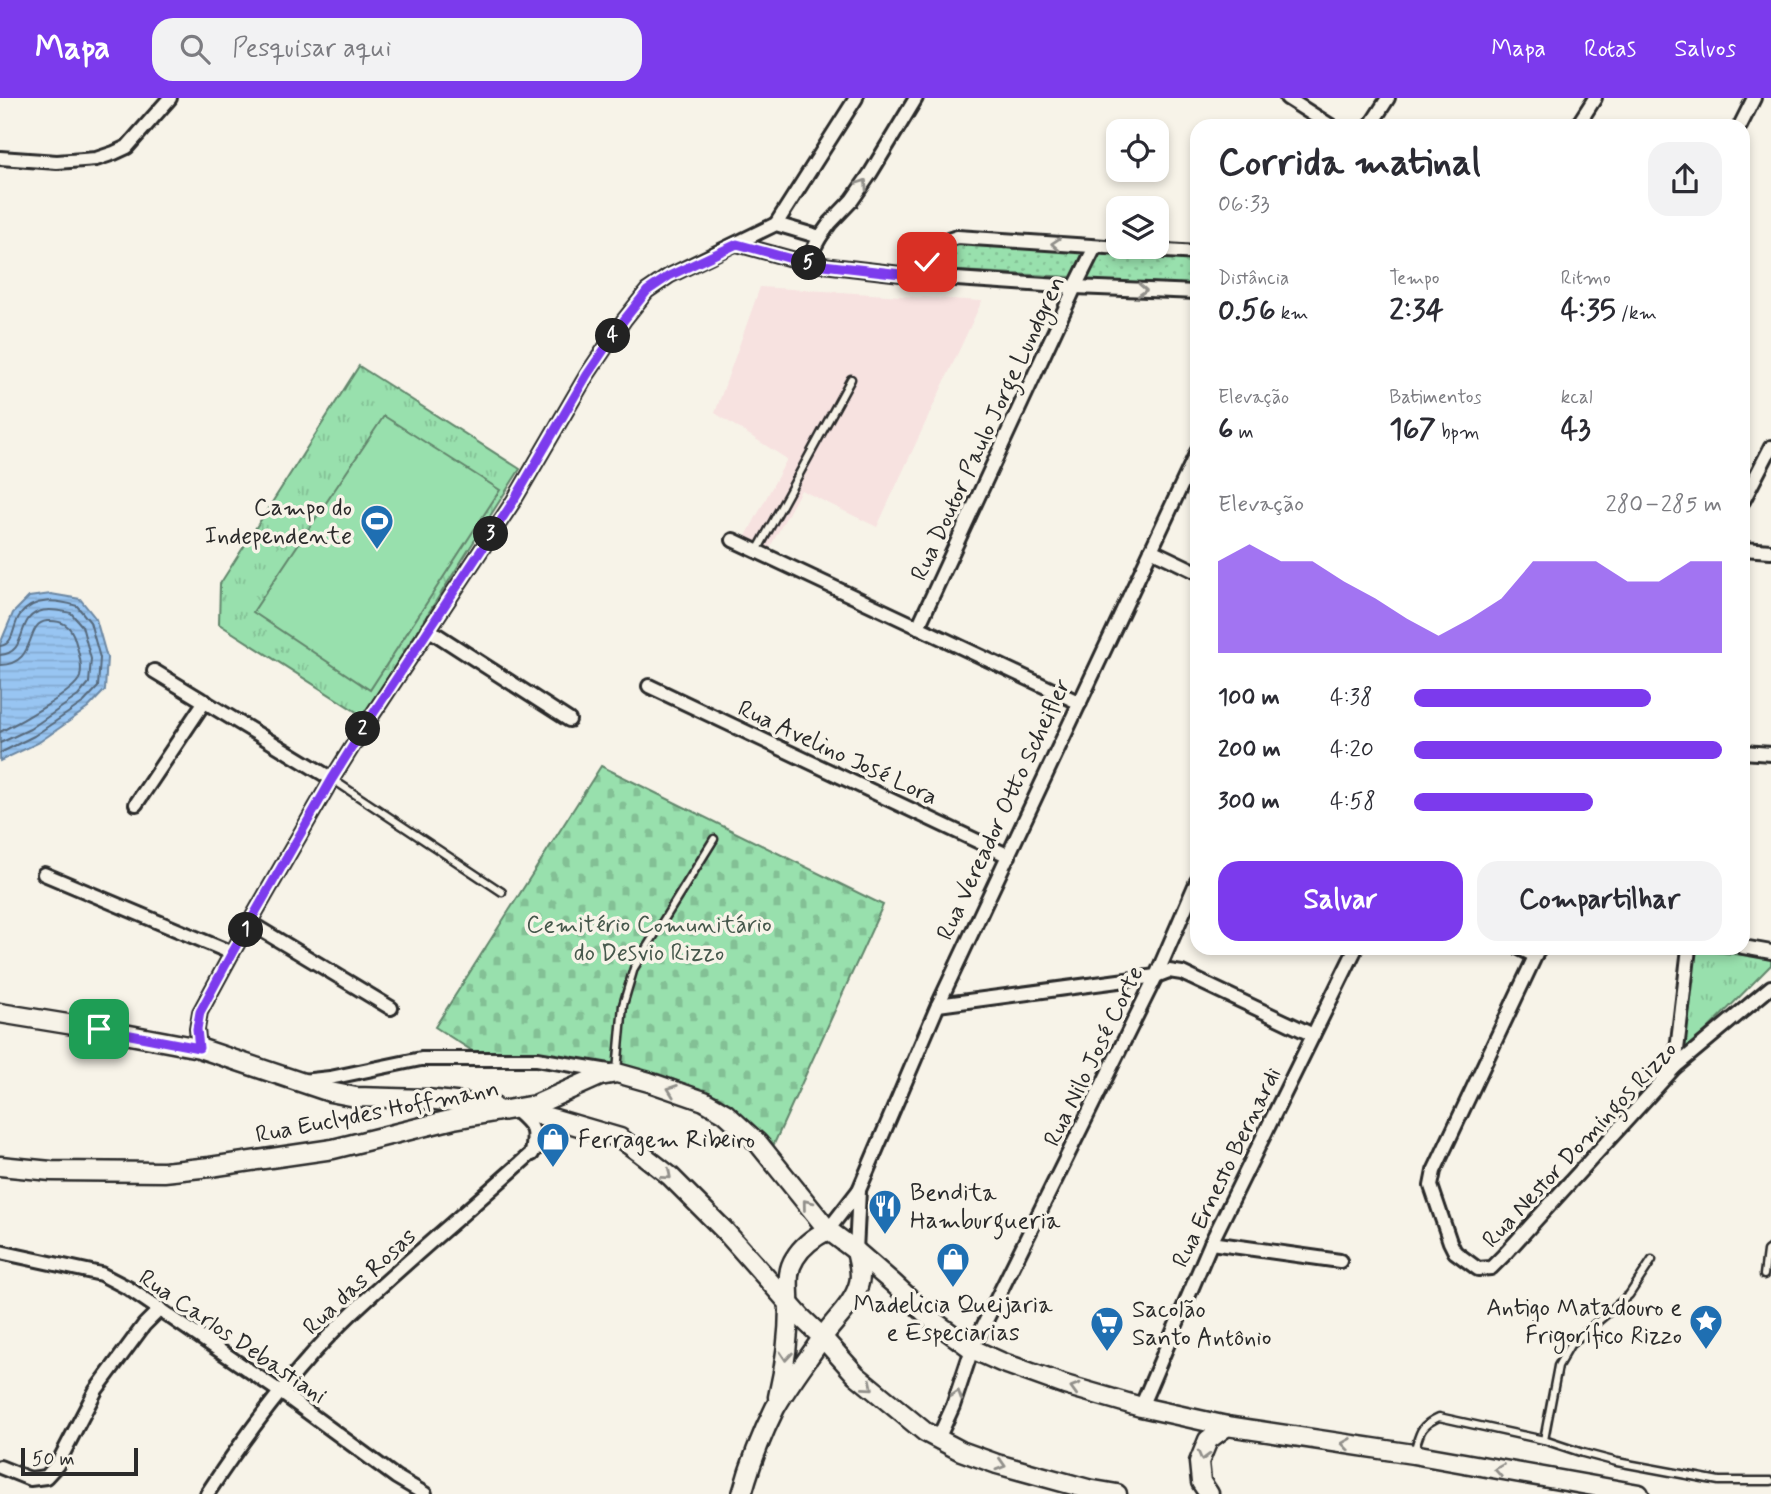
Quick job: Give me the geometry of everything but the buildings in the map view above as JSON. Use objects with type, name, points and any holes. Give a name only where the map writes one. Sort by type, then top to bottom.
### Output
[{"type":"street","points":[[0,158],[57,162],[96,159],[127,147],[170,98]]},
{"type":"street","points":[[199,1048],[197,1029],[200,1012],[332,779],[513,502],[587,375],[624,320],[647,291],[669,276],[776,224],[856,98]]},
{"type":"street","points":[[806,263],[830,223],[864,183],[916,98]]},
{"type":"street","points":[[1287,98],[1320,119]]},
{"type":"street","points":[[1374,119],[1388,98]]},
{"type":"street","points":[[1582,119],[1595,98]]},
{"type":"street","points":[[1744,119],[1754,98]]},
{"type":"street","points":[[776,224],[820,237]]},
{"type":"street","points":[[927,277],[927,262],[931,251],[942,242],[957,237],[1190,253]]},
{"type":"street","points":[[737,244],[806,263],[927,277],[1190,292]]},
{"type":"street","name":"Rua Doutor Paulo Jorge Lundgren","points":[[918,627],[1096,247]]},
{"type":"street","points":[[1750,488],[1771,447]]},
{"type":"street","name":"Rua Vereador Otto Scheifler","points":[[776,1407],[785,1367],[788,1275],[796,1256],[814,1238],[828,1230],[859,1190],[938,1005],[1190,467]]},
{"type":"street","points":[[733,540],[1080,703]]},
{"type":"street","points":[[1750,550],[1771,551]]},
{"type":"street","points":[[1151,551],[1190,569]]},
{"type":"street","points":[[428,629],[569,720]]},
{"type":"street","points":[[154,670],[332,779]]},
{"type":"street","name":"Rua Avelino José Lora","points":[[649,686],[1009,856]]},
{"type":"street","points":[[136,804],[205,701]]},
{"type":"street","points":[[1750,752],[1771,754]]},
{"type":"street","points":[[44,874],[232,953]]},
{"type":"street","name":"Rua Nilo José Corte","points":[[938,1439],[953,1406],[972,1349],[1156,976],[1190,897]]},
{"type":"street","points":[[250,923],[391,1008]]},
{"type":"street","points":[[1750,948],[1771,952]]},
{"type":"street","name":"Rua Ernesto Bernardi","points":[[1141,1407],[1211,1243],[1353,955]]},
{"type":"street","name":"Rua Nestor Domingos Rizzo","points":[[1536,955],[1434,1171],[1432,1186],[1450,1242],[1455,1252],[1478,1269],[1490,1268],[1503,1256],[1675,1067],[1771,986]]},
{"type":"street","points":[[1675,1067],[1688,955]]},
{"type":"street","points":[[938,1005],[1156,976],[1169,971],[1182,973],[1313,1035]]},
{"type":"street","points":[[0,1013],[199,1048],[330,1092],[356,1097],[426,1099],[513,1109],[620,1138],[670,1176],[725,1231],[856,1375],[925,1432],[969,1455],[1087,1489],[1117,1494]]},
{"type":"street","points":[[298,1081],[330,1078],[421,1059],[537,1059],[649,1082],[704,1101],[725,1113],[758,1143],[828,1230],[856,1251],[935,1322],[972,1349],[1001,1363],[1141,1407],[1227,1426],[1413,1454],[1628,1493]]},
{"type":"street","points":[[560,1120],[569,1103],[609,1074]]},
{"type":"street","name":"Rua Euclydes Hoffmann","points":[[0,1166],[51,1171],[164,1172],[333,1149],[454,1119],[535,1105],[609,1074]]},
{"type":"street","points":[[513,1109],[531,1125],[535,1135],[532,1154]]},
{"type":"street","name":"Rua das Rosas","points":[[207,1494],[279,1391],[314,1352],[354,1311],[532,1154],[560,1120]]},
{"type":"street","name":"Rua Vereador Otto Scheifler","points":[[776,1407],[822,1337],[838,1319],[860,1282],[856,1251],[859,1190]]},
{"type":"street","points":[[1211,1243],[1340,1261]]},
{"type":"street","name":"Rua Carlos Debastiani","points":[[0,1252],[101,1274],[128,1288],[425,1494]]},
{"type":"street","points":[[0,1467],[30,1479],[46,1477],[57,1465],[96,1390],[144,1325],[160,1309]]},
{"type":"street","points":[[742,1494],[751,1463],[776,1407]]},
{"type":"street","points":[[1209,1494],[1201,1482],[1199,1462],[1208,1440],[1227,1426]]},
{"type":"lane","points":[[757,551],[851,379]]},
{"type":"lane","points":[[332,779],[502,892]]},
{"type":"lane","points":[[609,1074],[623,1005],[634,968],[714,839]]},
{"type":"lane","points":[[1764,1275],[1767,1251],[1771,1248]]},
{"type":"lane","points":[[1544,1440],[1558,1366],[1570,1345],[1629,1295],[1652,1260]]},
{"type":"lane","points":[[1413,1454],[1420,1432],[1427,1422],[1439,1417],[1544,1440],[1617,1462],[1718,1481],[1771,1481]]},
{"type":"shaded area","points":[[760,287],[982,301],[877,527],[801,490],[769,549],[745,538],[787,459],[715,413]]},
{"type":"green space","points":[[959,240],[1084,250],[1072,277],[938,270],[935,257],[943,244]]},
{"type":"green space","points":[[1099,251],[1106,251],[1106,259],[1169,259],[1169,255],[1190,256],[1190,287],[1087,281]]},
{"type":"green space","points":[[359,366],[520,469],[363,716],[219,624],[220,584]]},
{"type":"green space","name":"Campo do Independente","points":[[384,416],[500,490],[370,690],[253,612]]},
{"type":"green space","name":"Cemitério Comunitário do Desvio Rizzo","points":[[601,766],[883,905],[774,1144],[720,1097],[659,1074],[611,1064],[474,1052],[435,1027]]},
{"type":"green space","points":[[1694,955],[1771,958],[1771,965],[1683,1054]]},
{"type":"water","points":[[51,594],[80,599],[96,619],[107,658],[105,690],[88,708],[38,743],[0,761],[0,644],[13,613],[29,597]]},
{"type":"place","name":"Campo do Independente","points":[[377,551]]},
{"type":"place","name":"Ferragem Ribeiro","points":[[553,1169]]},
{"type":"place","name":"Bendita Hamburgueria","points":[[885,1236]]},
{"type":"place","name":"Madelicia Queijaria e Especiarias","points":[[953,1289]]},
{"type":"place","name":"Antigo Matadouro e Frigorífico Rizzo","points":[[1706,1351]]},
{"type":"place","name":"Sacolão Santo Antônio","points":[[1107,1353]]},
{"type":"route","points":[[99,1029],[199,1048],[197,1029],[200,1012],[332,779],[513,502],[587,375],[647,291],[669,276],[737,244],[806,263],[927,277],[927,262]]}]
